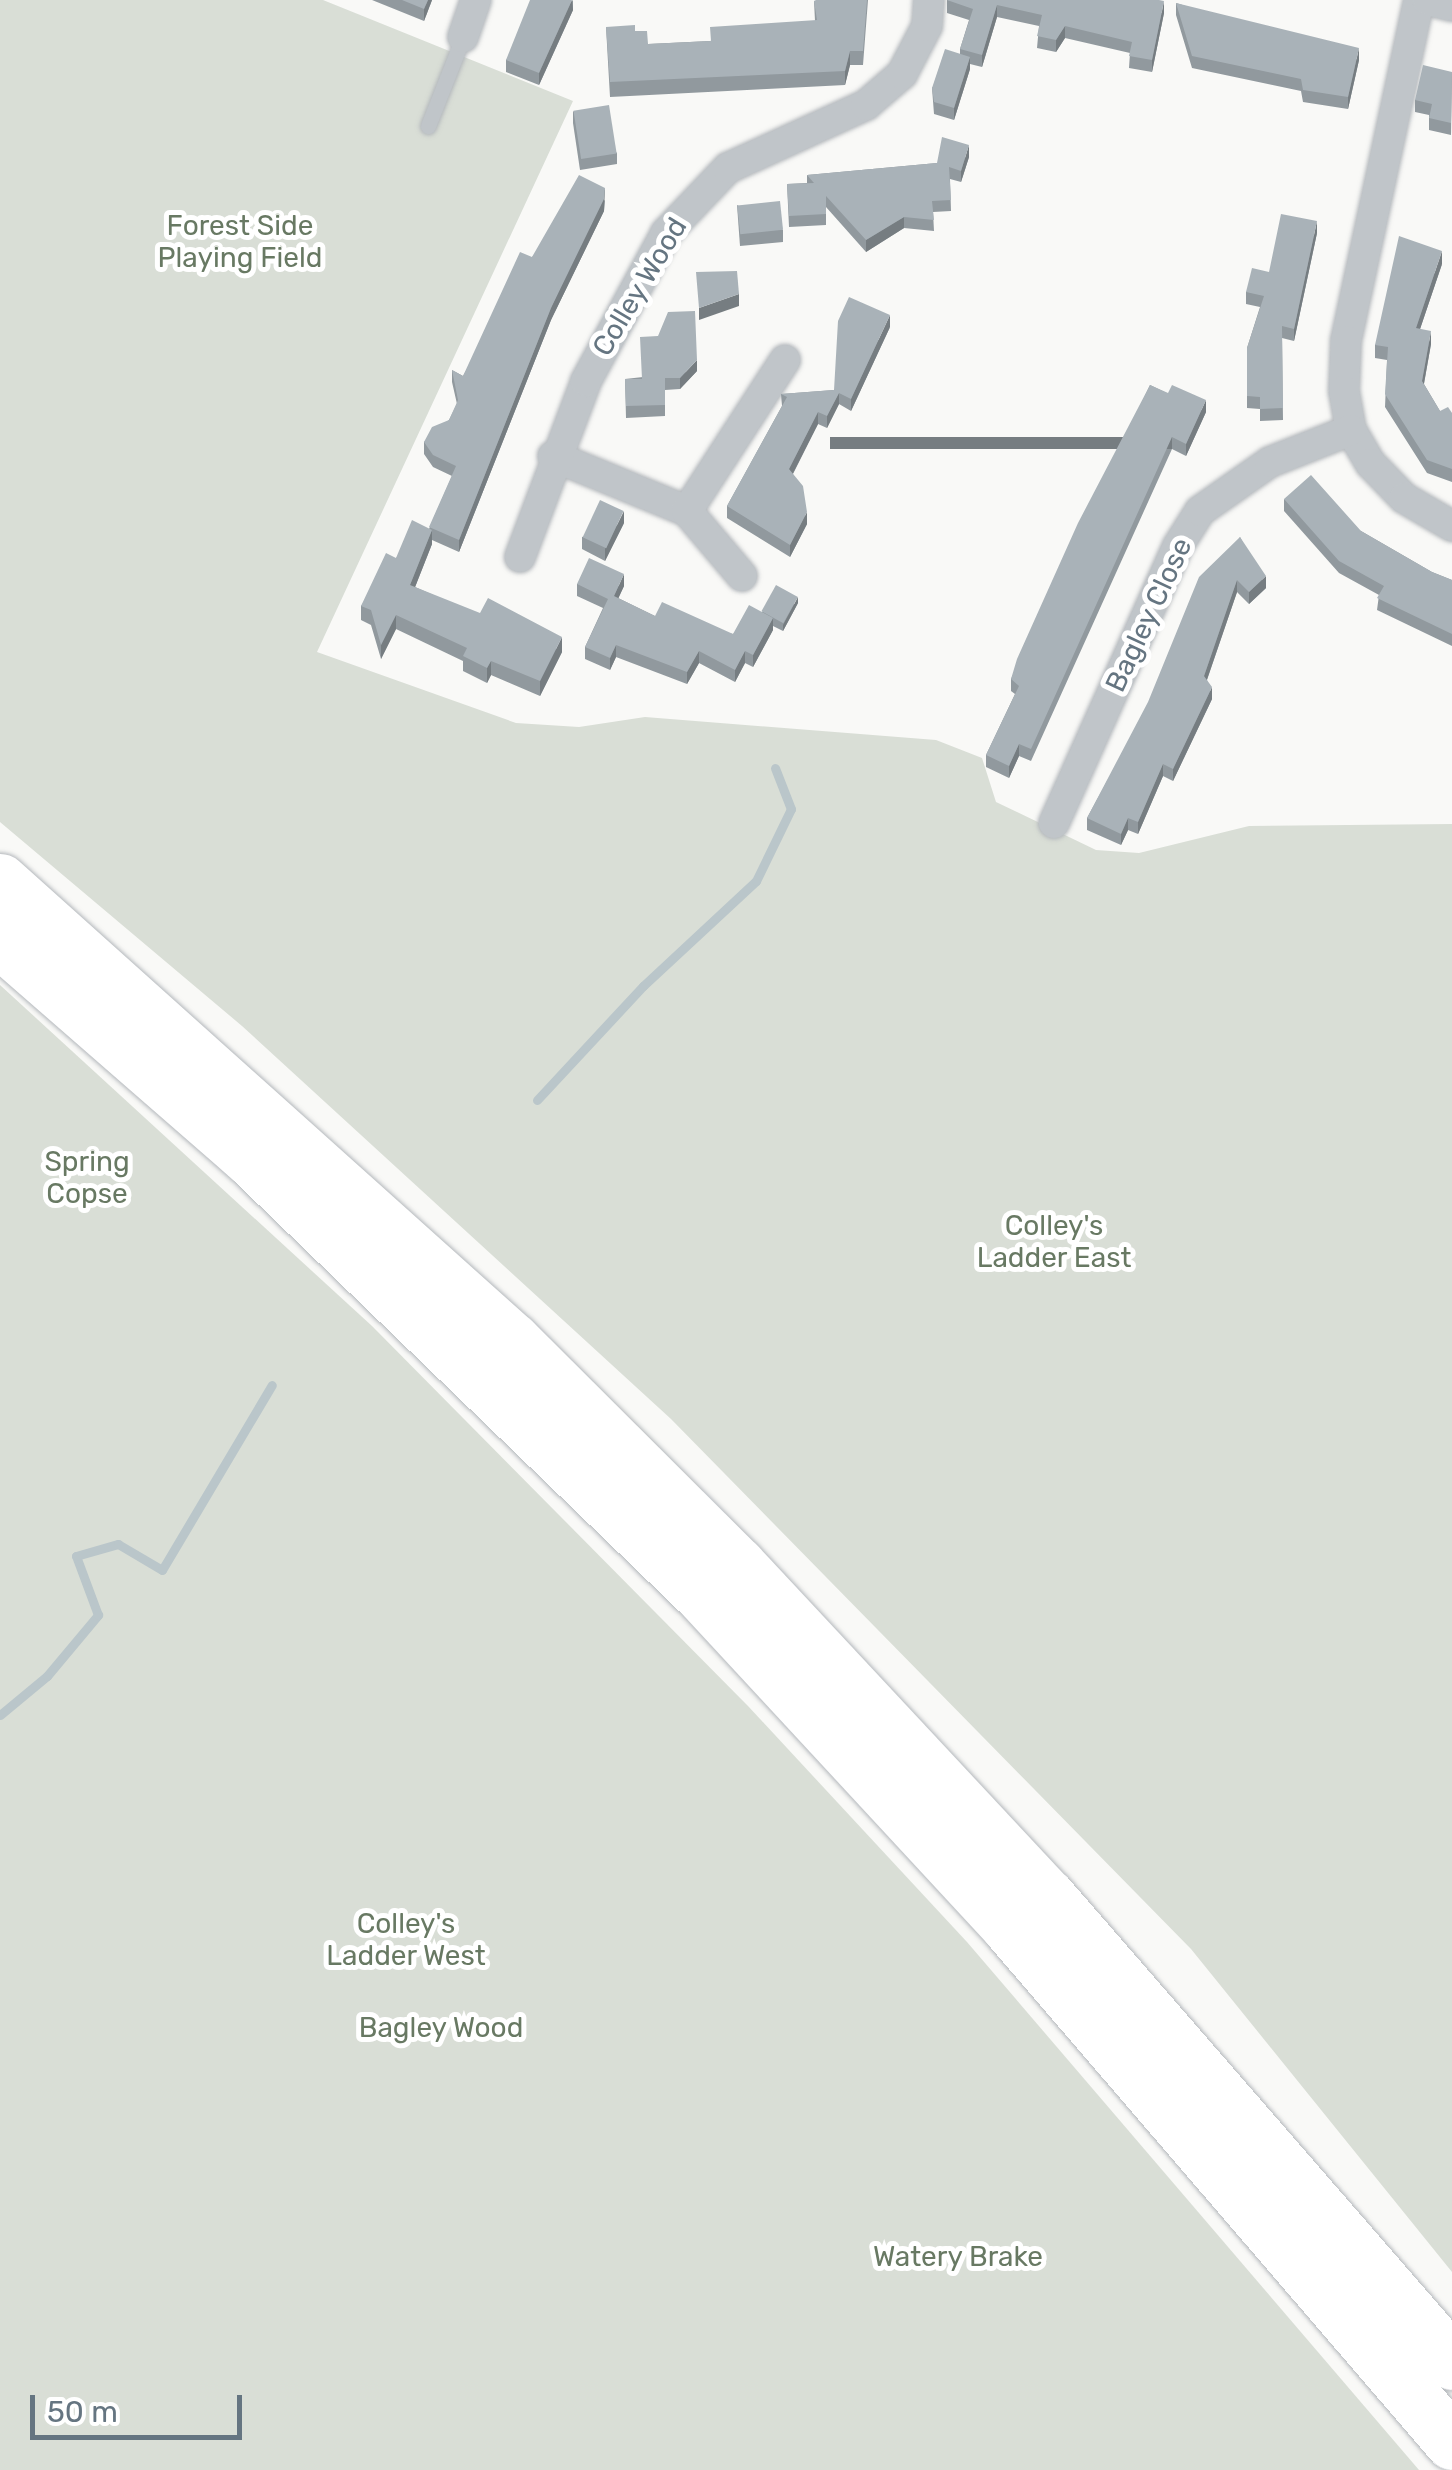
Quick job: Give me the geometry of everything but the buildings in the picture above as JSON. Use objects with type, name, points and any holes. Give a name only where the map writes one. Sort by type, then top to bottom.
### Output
[{"type":"highway","points":[[0,881],[513,1341],[738,1565],[1048,1896],[1452,2362]]},
{"type":"highway","points":[[0,940],[266,1172],[703,1596],[1010,1928],[1452,2442]]},
{"type":"street","points":[[463,37],[476,0]]},
{"type":"street","name":"Colley Wood","points":[[520,557],[552,456],[666,233],[728,168],[866,105],[902,74],[927,26],[929,0]]},
{"type":"street","points":[[1418,0],[1346,341],[1351,430],[1371,464],[1404,498],[1452,526]]},
{"type":"street","points":[[1428,0],[1452,6]]},
{"type":"street","points":[[687,511],[785,360]]},
{"type":"street","name":"Bagley Close","points":[[1054,823],[1178,546],[1200,511],[1270,462],[1351,430]]},
{"type":"street","points":[[552,456],[687,511],[742,576]]},
{"type":"lane","points":[[428,126],[463,37]]},
{"type":"green space","name":"Colley's Ladder East","points":[[0,0],[323,0],[573,101],[317,652],[516,723],[579,727],[645,717],[936,740],[982,758],[996,802],[1096,850],[1139,853],[1249,826],[1452,824],[1452,2272],[1191,1949],[671,1419],[242,1026],[0,822]]},
{"type":"green space","name":"Colley's Ladder West","points":[[0,985],[372,1326],[748,1706],[967,1942],[1419,2470],[0,2470]]},
{"type":"waterway","points":[[537,1100],[643,986],[756,881],[791,809],[775,768]]},
{"type":"waterway","points":[[0,1715],[47,1676],[98,1615],[76,1556],[118,1544],[162,1570],[272,1385]]},
{"type":"park label","name":"Forest Side Playing Field","points":[[240,242]]},
{"type":"park label","name":"Spring Copse","points":[[87,1178]]},
{"type":"park label","name":"Bagley Wood","points":[[441,2028]]},
{"type":"park label","name":"Watery Brake","points":[[958,2257]]}]
